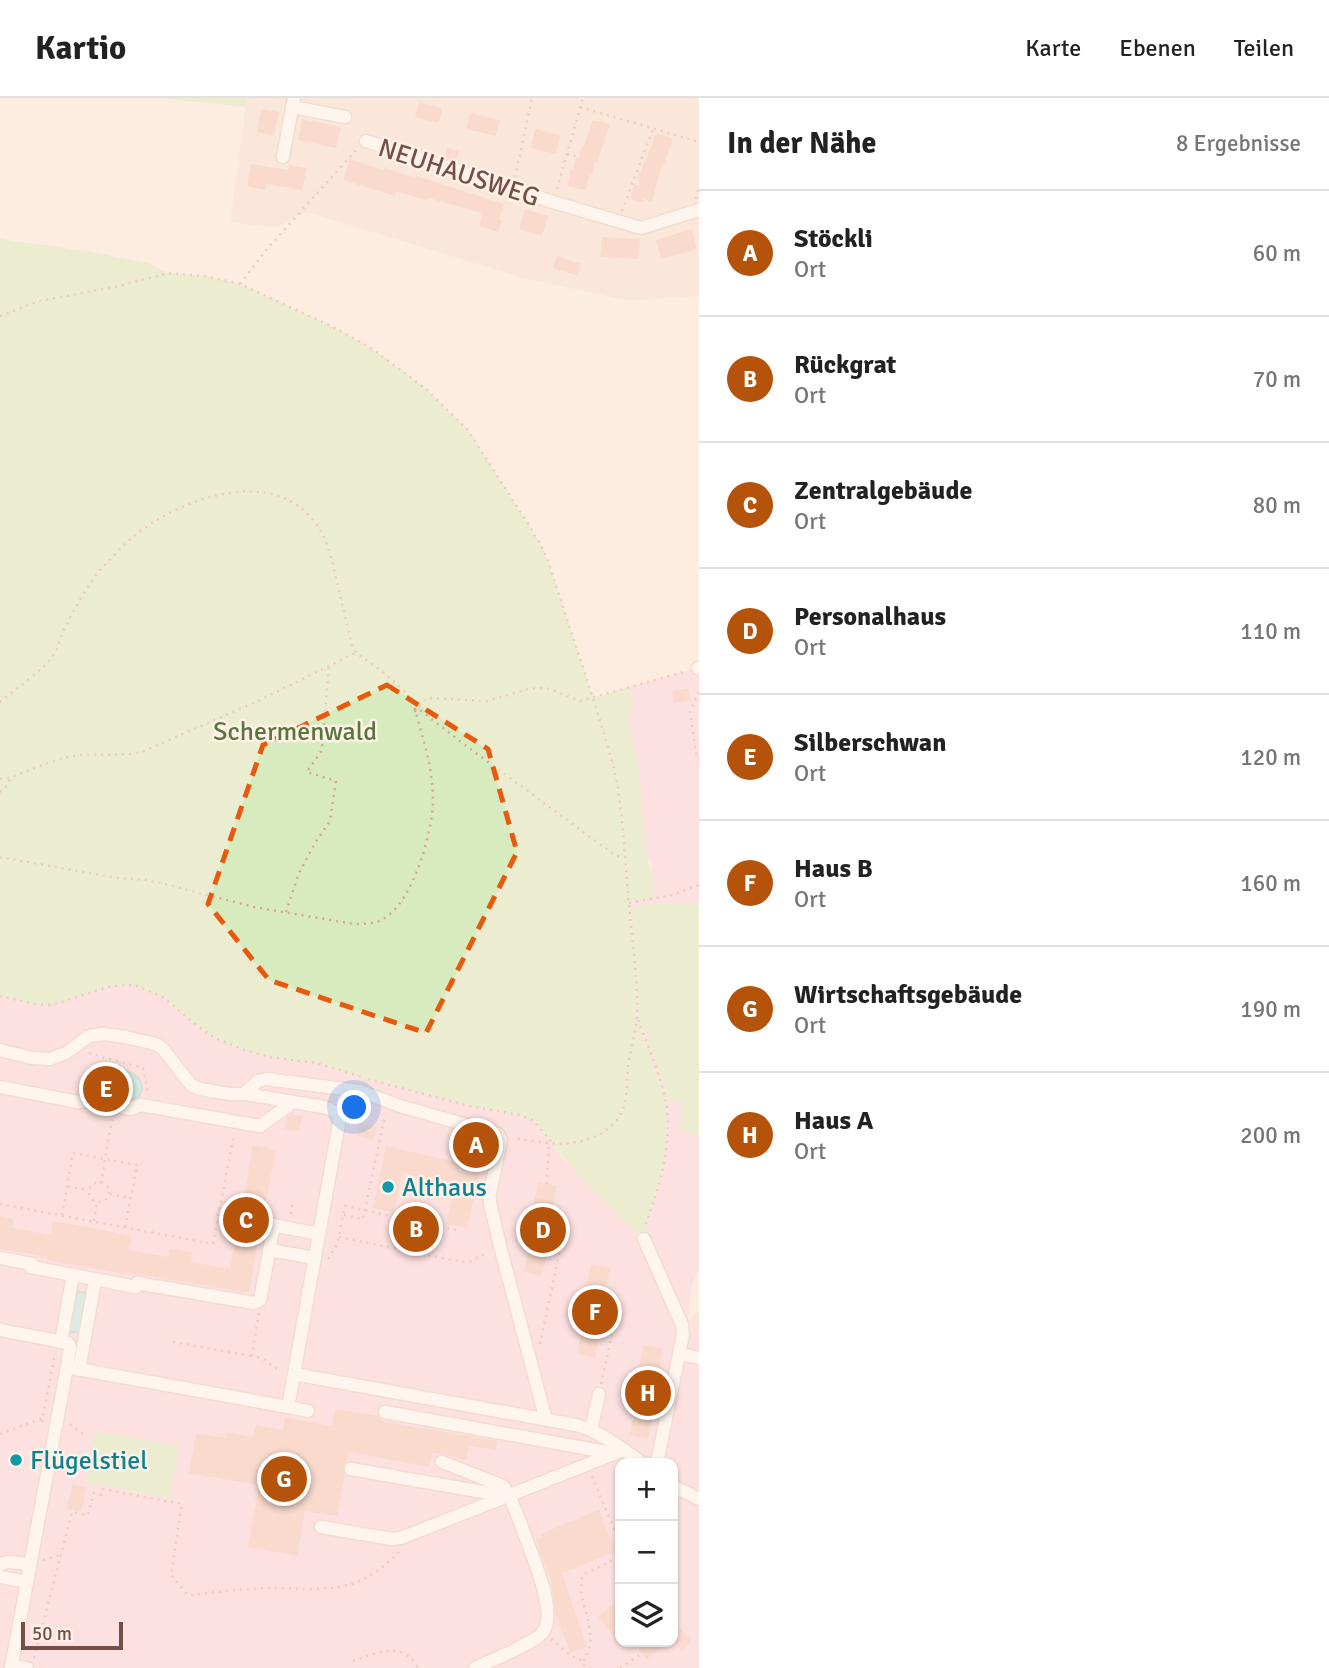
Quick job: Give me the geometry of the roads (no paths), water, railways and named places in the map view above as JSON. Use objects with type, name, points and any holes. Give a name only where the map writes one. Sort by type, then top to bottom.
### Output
[{"type":"street","points":[[283,157],[293,102],[345,117]]},
{"type":"street","name":"NEUHAUSWEG","points":[[366,141],[640,228],[699,210]]},
{"type":"street","points":[[0,1050],[43,1059],[58,1056],[96,1034],[146,1041],[163,1049],[191,1085],[200,1089],[289,1101],[327,1108],[336,1113],[339,1119],[319,1262],[288,1407]]},
{"type":"street","points":[[246,1094],[258,1081],[266,1079],[360,1091],[400,1106],[492,1131],[500,1136],[490,1197],[500,1246],[546,1420]]},
{"type":"street","points":[[0,1087],[130,1109],[141,1104],[260,1126],[288,1106],[289,1101]]},
{"type":"street","points":[[0,1258],[95,1280],[136,1287],[137,1283],[254,1303],[260,1300],[269,1250],[270,1224],[314,1233]]},
{"type":"street","points":[[644,1239],[682,1325],[683,1334],[658,1458]]},
{"type":"street","points":[[269,1250],[319,1262]]},
{"type":"street","points":[[61,1342],[73,1275]]},
{"type":"street","points":[[30,1664],[12,1667],[58,1415],[95,1280]]},
{"type":"street","points":[[0,1330],[70,1345],[73,1368]]},
{"type":"street","points":[[680,1354],[699,1359]]},
{"type":"street","points":[[73,1368],[308,1411]]},
{"type":"street","points":[[294,1374],[591,1430],[607,1437],[619,1452]]},
{"type":"street","points":[[591,1430],[599,1394]]},
{"type":"street","points":[[385,1412],[619,1452],[632,1458]]},
{"type":"street","points":[[321,1527],[392,1539],[401,1538],[619,1452]]},
{"type":"street","points":[[442,1462],[503,1486],[545,1596],[548,1616],[543,1633],[475,1668]]},
{"type":"street","points":[[351,1469],[508,1496]]},
{"type":"street","points":[[678,1488],[699,1499]]},
{"type":"street","points":[[0,1565],[7,1562],[30,1565]]},
{"type":"street","points":[[0,1577],[27,1582]]},
{"type":"water","points":[[100,1068],[117,1069],[120,1076],[126,1071],[139,1079],[142,1090],[137,1099],[127,1098],[125,1102],[86,1095],[82,1089],[85,1082],[90,1074]]},
{"type":"water","points":[[74,1291],[88,1293],[80,1333],[66,1331]]},
{"type":"place","name":"Silberschwan","points":[[106,1089]]},
{"type":"place","name":"Stöckli","points":[[476,1145]]},
{"type":"place","name":"Althaus","points":[[388,1187]]},
{"type":"place","name":"Zentralgebäude","points":[[246,1220]]},
{"type":"place","name":"Rückgrat","points":[[416,1229]]},
{"type":"place","name":"Personalhaus","points":[[543,1230]]},
{"type":"place","name":"Haus B","points":[[595,1312]]},
{"type":"place","name":"Haus A","points":[[648,1393]]},
{"type":"place","name":"Flügelstiel","points":[[16,1460]]},
{"type":"place","name":"Wirtschaftsgebäude","points":[[284,1479]]},
{"type":"park label","name":"Schermenwald","points":[[295,731]]}]
